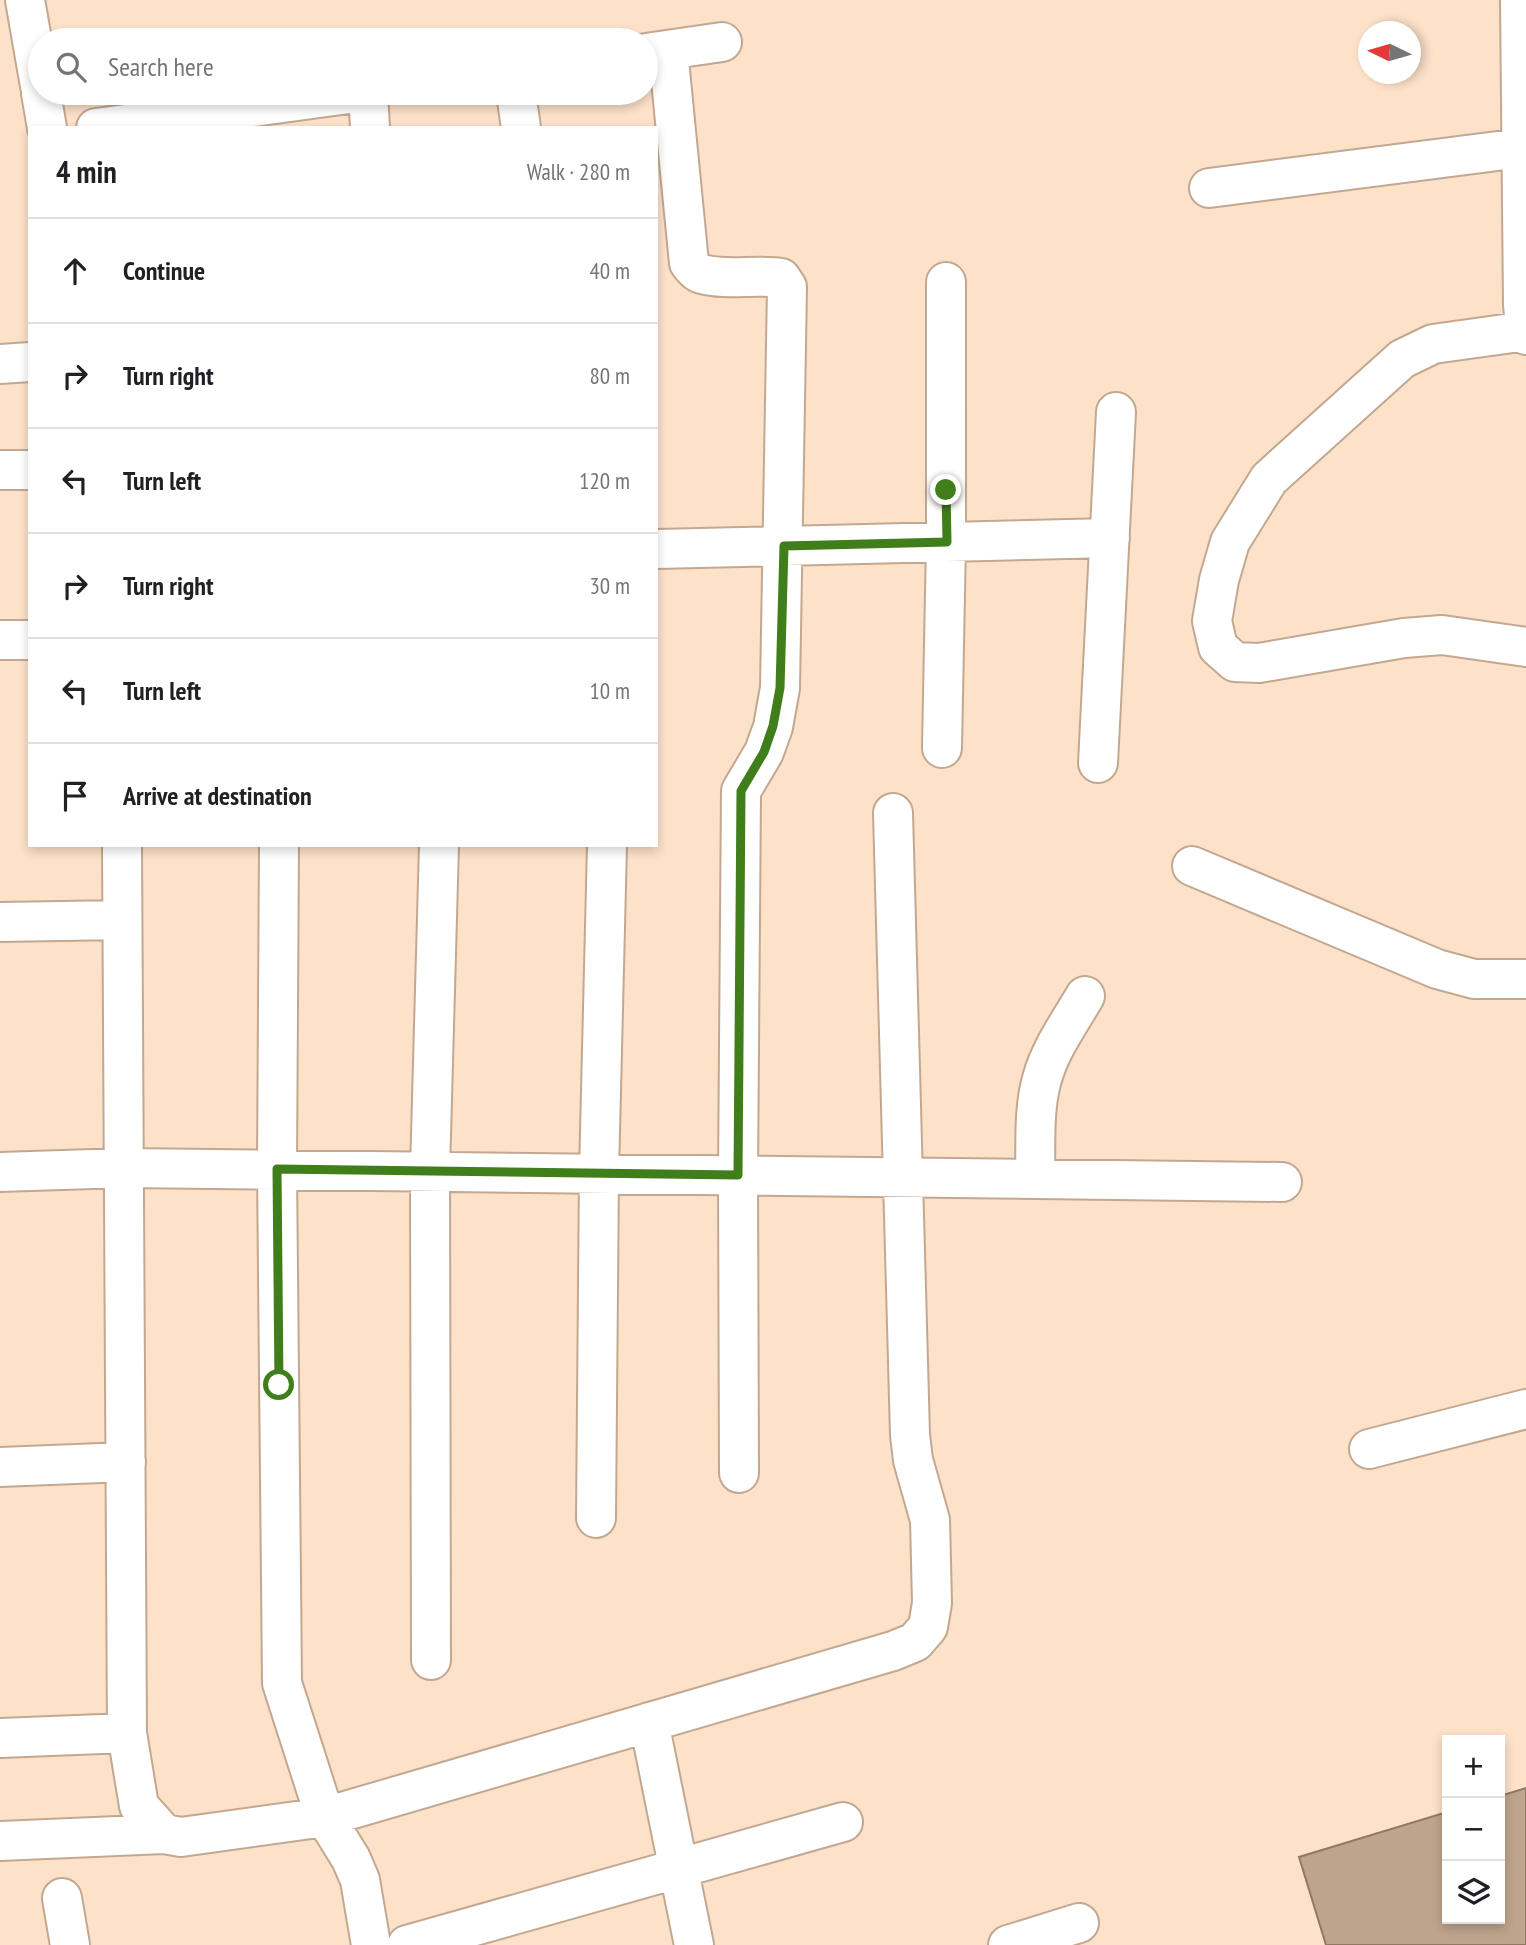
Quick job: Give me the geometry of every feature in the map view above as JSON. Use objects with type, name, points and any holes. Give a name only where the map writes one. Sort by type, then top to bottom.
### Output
[{"type":"street","points":[[26,0],[31,28]]},
{"type":"street","points":[[1520,0],[1525,319],[1433,344],[1402,359],[1269,479],[1230,542],[1212,621],[1218,647],[1235,662],[1259,663],[1404,638],[1442,635],[1526,647]]},
{"type":"street","points":[[658,52],[722,42]]},
{"type":"street","points":[[658,59],[689,264],[699,274],[765,275],[781,278],[787,286],[780,688],[769,739],[741,791],[739,1473]]},
{"type":"street","points":[[43,105],[47,126]]},
{"type":"street","points":[[127,126],[219,120],[295,105]]},
{"type":"street","points":[[369,105],[370,126]]},
{"type":"street","points":[[518,105],[521,126]]},
{"type":"street","points":[[1209,188],[1521,148]]},
{"type":"street","points":[[942,748],[947,542],[946,282]]},
{"type":"street","points":[[0,364],[28,362]]},
{"type":"street","points":[[1098,763],[1116,412]]},
{"type":"street","points":[[0,470],[28,470]]},
{"type":"street","points":[[658,549],[1110,538]]},
{"type":"street","points":[[0,640],[28,640]]},
{"type":"street","points":[[0,1841],[164,1834],[181,1837],[325,1817],[892,1650],[915,1642],[929,1627],[932,1603],[930,1520],[913,1460],[910,1435],[893,813]]},
{"type":"street","points":[[121,847],[127,1733],[139,1806],[164,1834]]},
{"type":"street","points":[[279,847],[277,1169],[282,1683],[325,1817],[360,1880],[371,1945]]},
{"type":"street","points":[[431,1660],[430,1171],[439,847]]},
{"type":"street","points":[[596,1518],[599,1173],[607,847]]},
{"type":"street","points":[[1192,866],[1437,969],[1474,979],[1526,979]]},
{"type":"street","points":[[0,922],[122,920]]},
{"type":"street","points":[[1035,1178],[1037,1107],[1042,1080],[1050,1056],[1085,996]]},
{"type":"street","points":[[0,1172],[124,1168],[277,1169],[1282,1182]]},
{"type":"street","points":[[1369,1449],[1526,1409]]},
{"type":"street","points":[[0,1467],[126,1462]]},
{"type":"street","points":[[649,1722],[694,1945]]},
{"type":"street","points":[[0,1738],[127,1733]]},
{"type":"street","points":[[407,1945],[843,1822]]},
{"type":"street","points":[[62,1898],[70,1945]]},
{"type":"street","points":[[1008,1945],[1079,1923]]},
{"type":"building","points":[[1526,1788],[1526,1945],[1326,1945],[1299,1857],[1442,1814],[1442,1924],[1505,1924],[1505,1794]]},
{"type":"route","points":[[279,1385],[277,1169],[738,1175],[741,791],[764,752],[773,726],[780,688],[784,546],[947,542],[946,490]]}]
